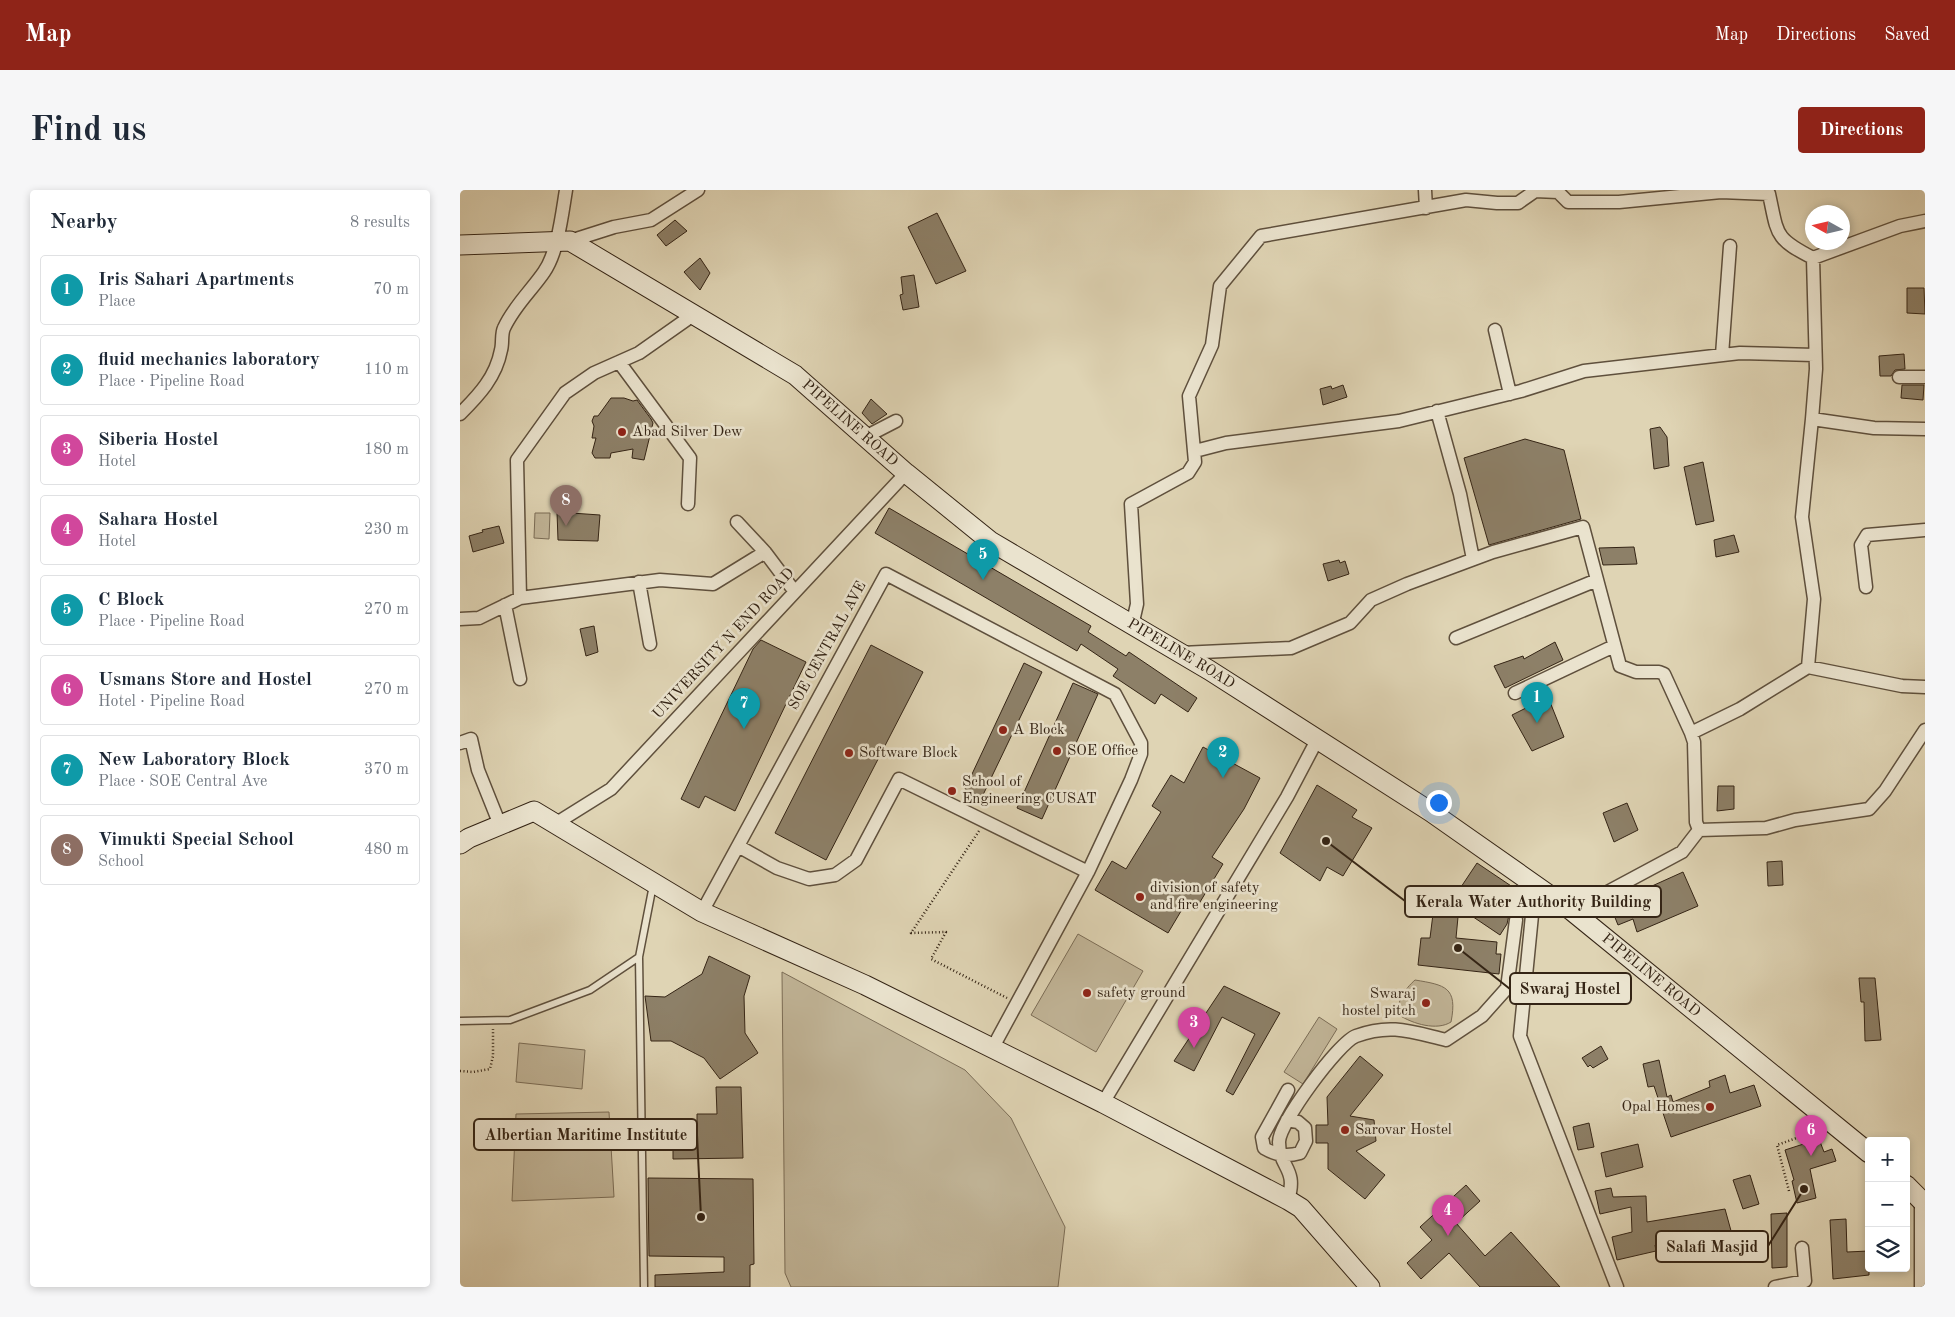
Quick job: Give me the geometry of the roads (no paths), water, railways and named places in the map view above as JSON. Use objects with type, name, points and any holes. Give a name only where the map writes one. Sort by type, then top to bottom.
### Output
[{"type":"street","points":[[460,414],[479,395],[495,372],[502,350],[503,330],[519,301],[545,271],[563,242],[566,190]]},
{"type":"street","points":[[460,245],[563,242],[614,227],[651,220],[698,190]]},
{"type":"street","points":[[1425,190],[1426,208]]},
{"type":"street","points":[[1132,626],[1137,604],[1131,504],[1188,473],[1195,462],[1189,396],[1212,345],[1220,286],[1261,236],[1466,200],[1518,203],[1535,191],[1558,192],[1568,202],[1619,202],[1661,194],[1721,192],[1769,194],[1778,234],[1792,248],[1813,258],[1900,226],[1925,221]]},
{"type":"street","name":"PIPELINE ROAD","points":[[563,242],[795,375],[906,473],[990,541],[1178,653],[1431,812],[1572,911],[1865,1150]]},
{"type":"street","points":[[1722,355],[1730,246]]},
{"type":"street","points":[[1808,667],[1814,599],[1802,517],[1812,419],[1814,355],[1813,258]]},
{"type":"street","points":[[520,598],[517,460],[565,393],[594,373],[639,353],[693,315]]},
{"type":"street","points":[[1495,330],[1510,394]]},
{"type":"street","points":[[1194,445],[1341,429],[1399,420],[1510,394],[1584,372],[1740,353],[1814,355]]},
{"type":"street","points":[[619,362],[690,458],[688,504]]},
{"type":"street","points":[[1899,377],[1925,377]]},
{"type":"street","points":[[1437,411],[1460,494],[1473,559]]},
{"type":"street","points":[[1812,419],[1874,428],[1925,430]]},
{"type":"street","points":[[865,436],[896,421]]},
{"type":"street","name":"UNIVERSITY N END ROAD","points":[[556,824],[610,789],[906,473]]},
{"type":"street","points":[[737,522],[765,552],[795,592]]},
{"type":"street","points":[[1178,653],[1228,649],[1291,648],[1350,623],[1371,600],[1473,559],[1583,527],[1620,666],[1636,672],[1659,672],[1664,674],[1694,742],[1696,822],[1698,830]]},
{"type":"street","points":[[1866,586],[1861,545],[1868,535],[1925,530]]},
{"type":"street","points":[[460,619],[479,618],[520,598],[639,582],[670,580],[713,584],[765,552]]},
{"type":"street","name":"SOE CENTRAL AVE","points":[[702,912],[886,574],[1115,694],[1141,743],[1141,754],[1131,780],[1088,872]]},
{"type":"street","points":[[1456,638],[1597,580]]},
{"type":"street","points":[[639,582],[650,644]]},
{"type":"street","points":[[505,605],[520,679]]},
{"type":"street","points":[[1515,693],[1614,646]]},
{"type":"street","points":[[1690,733],[1740,710],[1808,667],[1902,686],[1925,687]]},
{"type":"street","points":[[1698,830],[1766,828],[1795,820],[1869,809],[1885,791],[1925,730]]},
{"type":"street","points":[[460,743],[471,739],[478,770],[500,825]]},
{"type":"street","points":[[1103,1103],[1287,797],[1317,740]]},
{"type":"street","points":[[738,846],[778,868],[809,879],[835,875],[856,860],[899,779],[1088,872],[992,1049]]},
{"type":"street","points":[[460,844],[534,811],[702,912],[865,985],[1103,1103],[1288,1200],[1301,1208],[1370,1287]]},
{"type":"street","points":[[1572,911],[1682,852],[1698,830]]},
{"type":"street","points":[[1535,885],[1520,1036],[1617,1287]]},
{"type":"street","points":[[1288,1200],[1292,1186],[1291,1177],[1281,1154],[1279,1142],[1287,1120],[1308,1086],[1354,1036],[1393,1028],[1446,1040],[1482,1016],[1507,988],[1516,920]]},
{"type":"street","points":[[1287,1120],[1298,1122],[1305,1128],[1306,1141],[1300,1153],[1289,1156],[1264,1148],[1262,1138],[1288,1090]]},
{"type":"street","points":[[1910,1189],[1923,1202],[1921,1287]]},
{"type":"street","points":[[1775,1287],[1805,1281],[1802,1248]]},
{"type":"lane","points":[[644,1287],[639,957],[653,883]]},
{"type":"lane","points":[[460,1021],[510,1020],[590,990],[639,957]]},
{"type":"place","name":"Abad Silver Dew","points":[[622,432]]},
{"type":"place","name":"Vimukti Special School","points":[[566,526]]},
{"type":"place","name":"C Block","points":[[983,580]]},
{"type":"place","name":"Iris Sahari Apartments","points":[[1537,723]]},
{"type":"place","name":"New Laboratory Block","points":[[744,729]]},
{"type":"place","name":"A Block","points":[[1003,730]]},
{"type":"place","name":"SOE Office","points":[[1057,751]]},
{"type":"place","name":"Software Block","points":[[849,753]]},
{"type":"place","name":"fluid mechanics laboratory","points":[[1223,778]]},
{"type":"place","name":"School of Engineering CUSAT","points":[[952,791]]},
{"type":"place","name":"Kerala Water Authority Building","points":[[1326,841]]},
{"type":"place","name":"division of safety and fire engineering","points":[[1140,897]]},
{"type":"place","name":"Swaraj Hostel","points":[[1458,948]]},
{"type":"place","name":"safety ground","points":[[1087,993]]},
{"type":"place","name":"Swaraj hostel pitch","points":[[1426,1003]]},
{"type":"place","name":"Siberia Hostel","points":[[1194,1048]]},
{"type":"place","name":"Opal Homes","points":[[1710,1107]]},
{"type":"place","name":"Sarovar Hostel","points":[[1345,1130]]},
{"type":"place","name":"Usmans Store and Hostel","points":[[1811,1156]]},
{"type":"place","name":"Salafi Masjid","points":[[1804,1189]]},
{"type":"place","name":"Albertian Maritime Institute","points":[[701,1217]]},
{"type":"place","name":"Sahara Hostel","points":[[1448,1236]]}]
